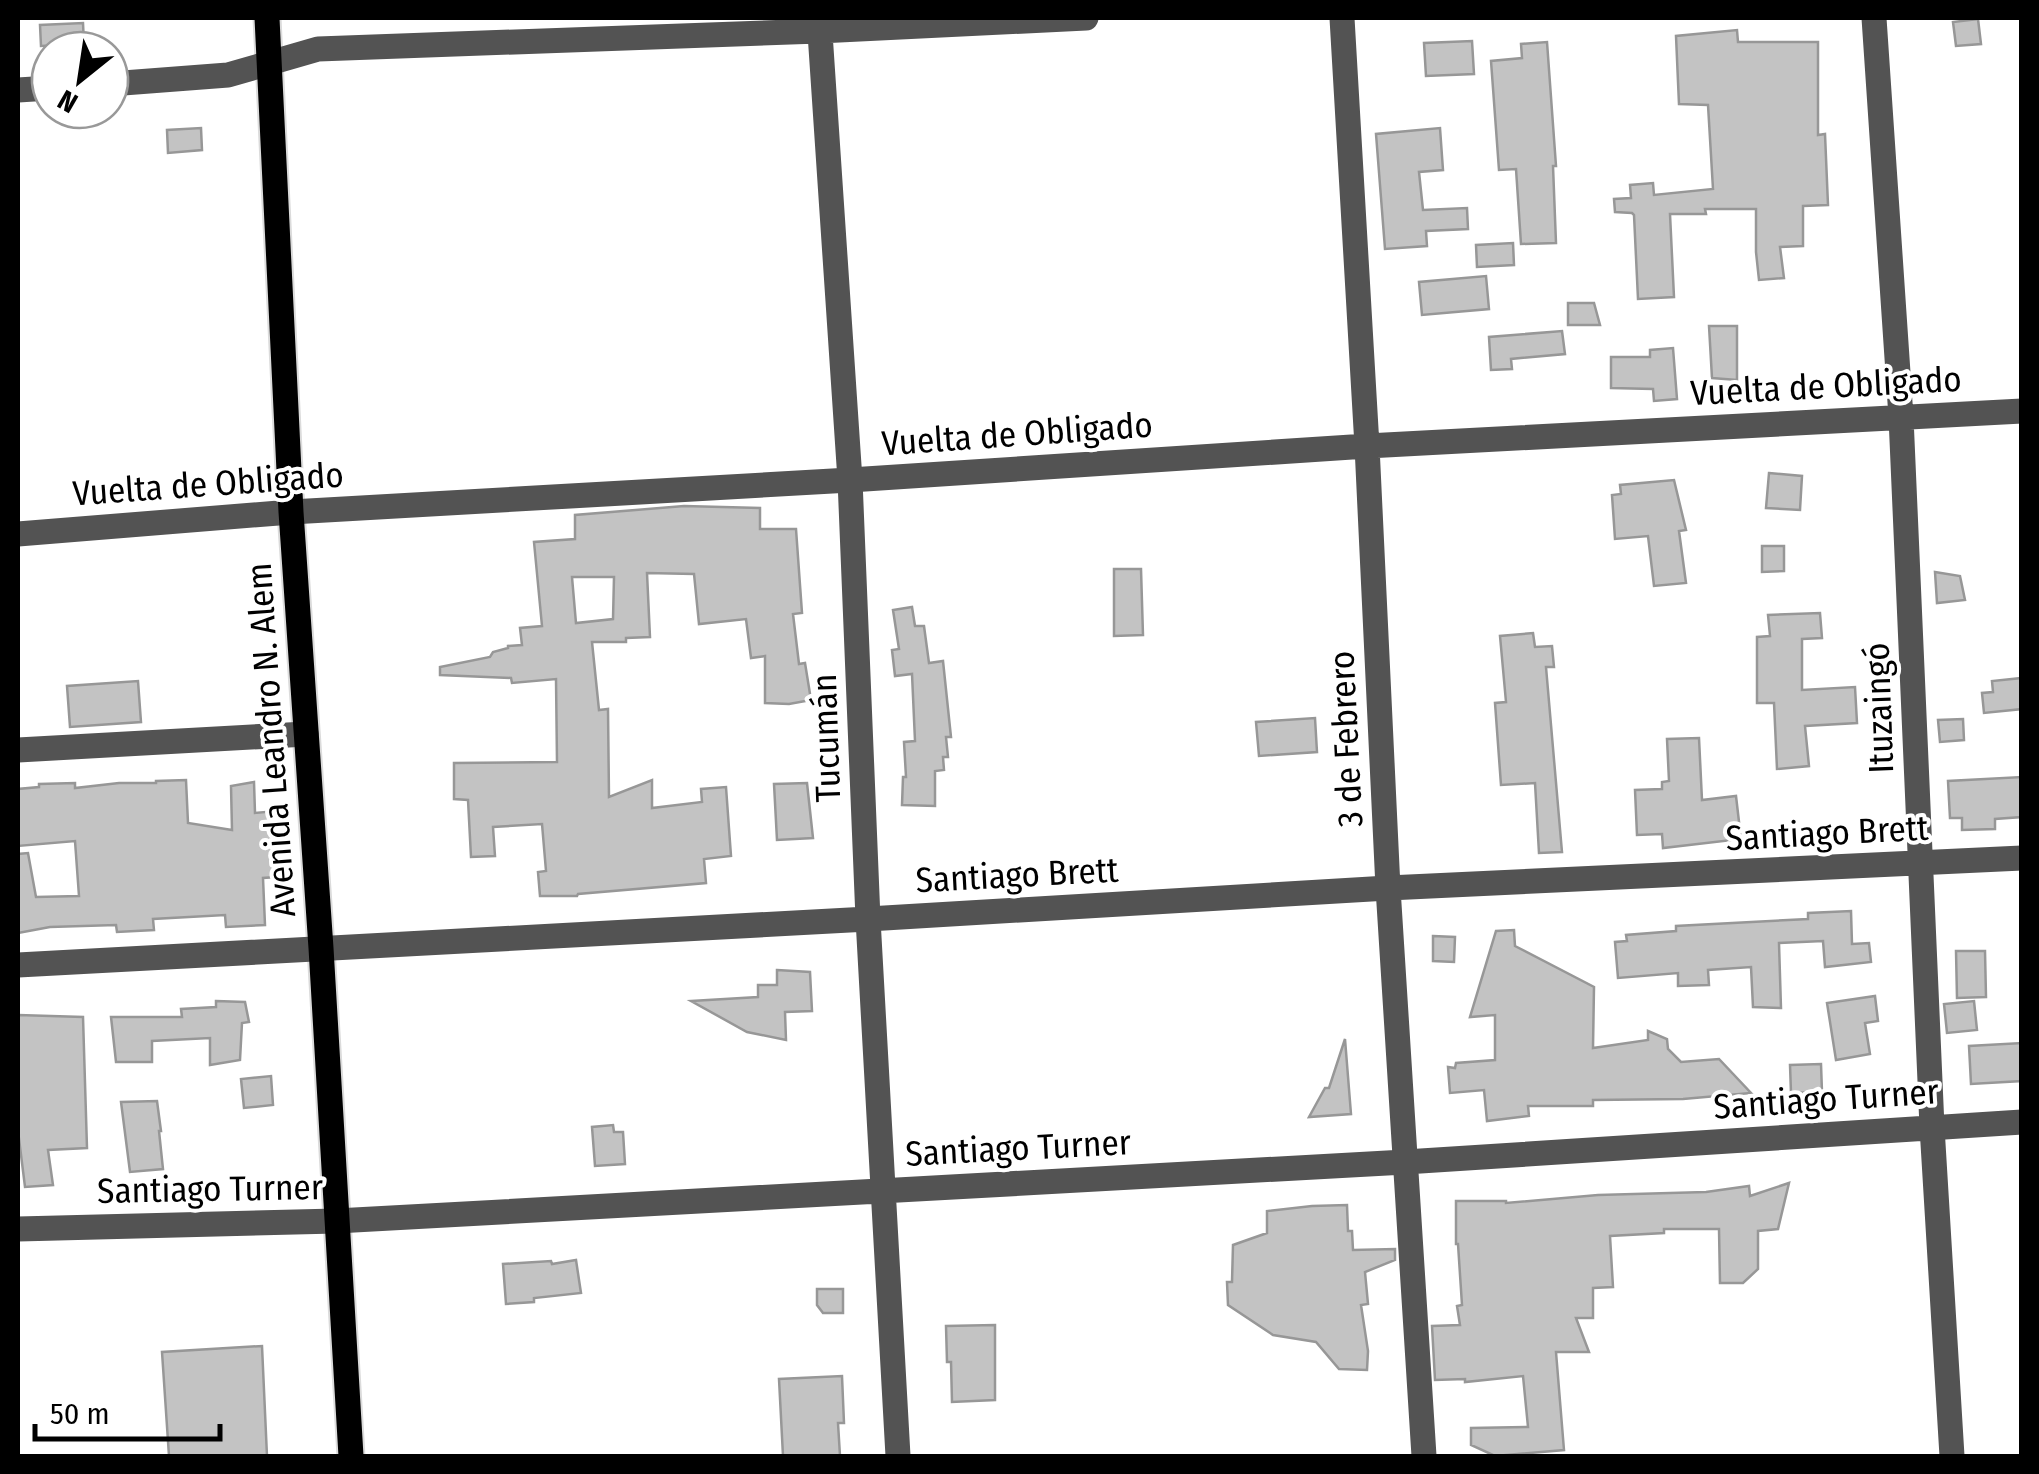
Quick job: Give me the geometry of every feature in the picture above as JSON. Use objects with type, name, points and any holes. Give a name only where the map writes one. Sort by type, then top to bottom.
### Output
[{"type":"main road","name":"Avenida Leandro N. Alem","points":[[267,18],[291,512],[351,1456]]},
{"type":"street","points":[[130,82],[228,75],[318,49],[819,24],[1086,18]]},
{"type":"street","name":"3 de Febrero","points":[[1342,18],[1388,888],[1424,1456]]},
{"type":"street","name":"Ituzaingó","points":[[1874,18],[1901,417],[1932,1127],[1952,1456]]},
{"type":"street","name":"Tucumán","points":[[819,24],[850,480],[868,919],[898,1456]]},
{"type":"street","name":"Vuelta de Obligado","points":[[18,534],[291,512],[2022,410]]},
{"type":"street","points":[[18,750],[306,734]]},
{"type":"street","name":"Santiago Brett","points":[[18,964],[1388,888],[2022,858]]},
{"type":"street","name":"Santiago Turner","points":[[18,1229],[336,1221],[1405,1162],[2022,1122]]},
{"type":"building","points":[[1978,19],[1981,44],[1956,46],[1953,22]]},
{"type":"building","points":[[83,23],[83,30],[40,30],[40,25]]},
{"type":"building","points":[[1737,30],[1738,42],[1818,42],[1818,135],[1825,134],[1828,205],[1803,206],[1803,246],[1780,247],[1784,278],[1759,280],[1756,209],[1670,214],[1674,297],[1638,299],[1634,215],[1615,212],[1614,199],[1631,198],[1630,185],[1653,183],[1654,195],[1713,189],[1708,105],[1679,104],[1676,36]]},
{"type":"building","points":[[1472,41],[1474,74],[1426,76],[1424,43]]},
{"type":"building","points":[[1547,42],[1556,166],[1556,243],[1521,244],[1516,169],[1499,170],[1491,61],[1522,58],[1521,44]]},
{"type":"building","points":[[201,128],[202,150],[168,153],[167,130]]},
{"type":"building","points":[[1440,128],[1443,170],[1419,172],[1423,210],[1467,208],[1468,229],[1426,231],[1427,246],[1385,249],[1376,134]]},
{"type":"building","points":[[1513,243],[1514,265],[1477,267],[1476,245]]},
{"type":"building","points":[[1486,276],[1489,309],[1422,315],[1419,282]]},
{"type":"building","points":[[1568,303],[1594,303],[1600,325],[1568,325]]},
{"type":"building","points":[[1709,326],[1737,326],[1737,380],[1712,378]]},
{"type":"building","points":[[1562,331],[1565,354],[1511,359],[1512,369],[1491,370],[1489,337]]},
{"type":"building","points":[[1673,348],[1677,399],[1654,401],[1653,389],[1611,388],[1611,357],[1650,357],[1650,350]]},
{"type":"building","points":[[1769,473],[1802,476],[1800,510],[1766,508]]},
{"type":"building","points":[[1674,480],[1686,530],[1679,531],[1686,583],[1654,586],[1648,536],[1615,539],[1612,495],[1621,494],[1620,485]]},
{"type":"building","points":[[684,506],[760,508],[760,529],[796,529],[802,613],[793,614],[799,664],[805,663],[811,700],[765,703],[765,656],[751,658],[746,619],[699,624],[694,574],[647,573],[650,637],[592,642],[599,710],[608,709],[609,797],[652,780],[652,808],[702,802],[701,789],[726,787],[731,856],[704,859],[706,883],[540,896],[538,872],[546,871],[542,824],[493,827],[495,856],[471,857],[468,800],[454,799],[454,763],[557,762],[556,679],[512,683],[511,678],[440,675],[440,667],[490,657],[508,646],[522,645],[520,628],[542,626],[534,542],[575,539],[575,515]],"holes":[[[572,577],[614,577],[613,619],[576,623]]]},
{"type":"building","points":[[1762,546],[1784,546],[1784,571],[1762,572]]},
{"type":"building","points":[[1114,569],[1141,569],[1143,635],[1114,636]]},
{"type":"building","points":[[1935,572],[1960,576],[1965,600],[1937,603]]},
{"type":"building","points":[[912,607],[915,626],[924,626],[929,663],[943,661],[951,737],[946,737],[948,757],[943,757],[944,770],[935,771],[935,806],[902,805],[906,777],[904,742],[915,741],[912,674],[895,676],[892,650],[899,649],[893,610]]},
{"type":"building","points":[[1820,613],[1822,638],[1802,639],[1802,690],[1855,687],[1857,723],[1805,726],[1809,766],[1777,769],[1774,703],[1757,703],[1757,637],[1770,636],[1768,615]]},
{"type":"building","points":[[1533,633],[1535,647],[1552,646],[1554,667],[1546,667],[1562,852],[1539,853],[1535,783],[1501,785],[1495,703],[1506,702],[1500,636]]},
{"type":"building","points":[[2022,678],[2022,709],[1984,713],[1982,693],[1993,692],[1992,681]]},
{"type":"building","points":[[138,681],[141,722],[70,727],[67,686]]},
{"type":"building","points":[[1315,718],[1317,752],[1259,756],[1256,722]]},
{"type":"building","points":[[1963,719],[1964,740],[1940,742],[1938,720]]},
{"type":"building","points":[[1699,738],[1702,800],[1736,796],[1741,839],[1663,848],[1662,834],[1637,835],[1635,790],[1662,789],[1662,782],[1669,781],[1667,739]]},
{"type":"building","points":[[2022,777],[2022,817],[1995,819],[1995,829],[1962,830],[1962,818],[1950,818],[1948,781]]},
{"type":"building","points":[[186,780],[188,823],[232,830],[231,786],[254,782],[255,813],[287,810],[291,876],[263,878],[265,925],[226,927],[225,915],[153,919],[154,930],[117,932],[116,925],[50,927],[18,933],[18,854],[28,853],[36,897],[79,896],[75,841],[18,846],[18,789],[39,784],[75,783],[75,788]]},
{"type":"building","points":[[807,783],[813,838],[777,840],[774,784]]},
{"type":"building","points":[[1851,911],[1852,944],[1869,943],[1871,962],[1825,967],[1823,941],[1779,943],[1781,1008],[1753,1007],[1751,967],[1708,970],[1709,985],[1678,986],[1678,973],[1618,978],[1615,942],[1627,941],[1626,935],[1676,931],[1676,926],[1808,919],[1808,913]]},
{"type":"building","points":[[1514,930],[1515,946],[1594,987],[1593,1048],[1648,1040],[1648,1031],[1667,1039],[1668,1049],[1681,1062],[1719,1059],[1751,1093],[1593,1100],[1593,1106],[1528,1106],[1529,1116],[1487,1121],[1484,1090],[1450,1093],[1448,1067],[1495,1060],[1495,1015],[1470,1017],[1496,931]]},
{"type":"building","points":[[1433,936],[1455,937],[1454,962],[1433,961]]},
{"type":"building","points":[[1956,951],[1985,951],[1986,997],[1957,998]]},
{"type":"building","points":[[777,970],[810,972],[812,1011],[785,1012],[786,1040],[747,1032],[691,1001],[758,997],[758,985],[777,985]]},
{"type":"building","points":[[1875,996],[1878,1021],[1865,1023],[1870,1054],[1836,1060],[1827,1003]]},
{"type":"building","points":[[216,1001],[245,1002],[249,1022],[242,1023],[240,1060],[210,1065],[210,1038],[152,1041],[152,1062],[116,1062],[111,1017],[182,1017],[181,1009],[216,1007]]},
{"type":"building","points":[[1974,1001],[1977,1030],[1947,1033],[1944,1004]]},
{"type":"building","points":[[18,1015],[83,1017],[87,1148],[48,1150],[53,1185],[25,1187],[18,1131]]},
{"type":"building","points":[[1345,1039],[1351,1114],[1309,1117],[1325,1088],[1329,1088]]},
{"type":"building","points":[[2022,1043],[2022,1081],[1971,1084],[1969,1046]]},
{"type":"building","points":[[1821,1064],[1822,1092],[1791,1093],[1790,1065]]},
{"type":"building","points":[[271,1076],[273,1105],[244,1108],[241,1079]]},
{"type":"building","points":[[157,1101],[163,1169],[130,1172],[121,1102]]},
{"type":"building","points":[[613,1125],[614,1132],[623,1132],[625,1164],[595,1166],[592,1127]]},
{"type":"building","points":[[1789,1183],[1778,1229],[1758,1231],[1758,1269],[1743,1283],[1720,1283],[1719,1229],[1664,1229],[1664,1233],[1610,1236],[1613,1287],[1593,1288],[1593,1318],[1576,1318],[1589,1352],[1556,1352],[1564,1450],[1495,1456],[1471,1445],[1471,1428],[1528,1427],[1523,1376],[1465,1382],[1435,1380],[1432,1326],[1460,1325],[1456,1201],[1506,1203],[1749,1186],[1750,1196]]},
{"type":"building","points":[[1347,1205],[1353,1250],[1395,1249],[1395,1260],[1365,1272],[1368,1304],[1361,1305],[1367,1370],[1339,1369],[1316,1342],[1273,1335],[1228,1305],[1233,1245],[1267,1233],[1267,1211]]},
{"type":"building","points":[[576,1260],[581,1293],[506,1304],[503,1264]]},
{"type":"building","points":[[817,1289],[843,1289],[843,1313],[823,1313],[817,1305]]},
{"type":"building","points":[[995,1325],[995,1400],[952,1402],[946,1326]]},
{"type":"building","points":[[262,1346],[267,1456],[169,1456],[162,1352]]},
{"type":"building","points":[[842,1376],[844,1423],[838,1423],[840,1456],[783,1456],[779,1379]]}]
